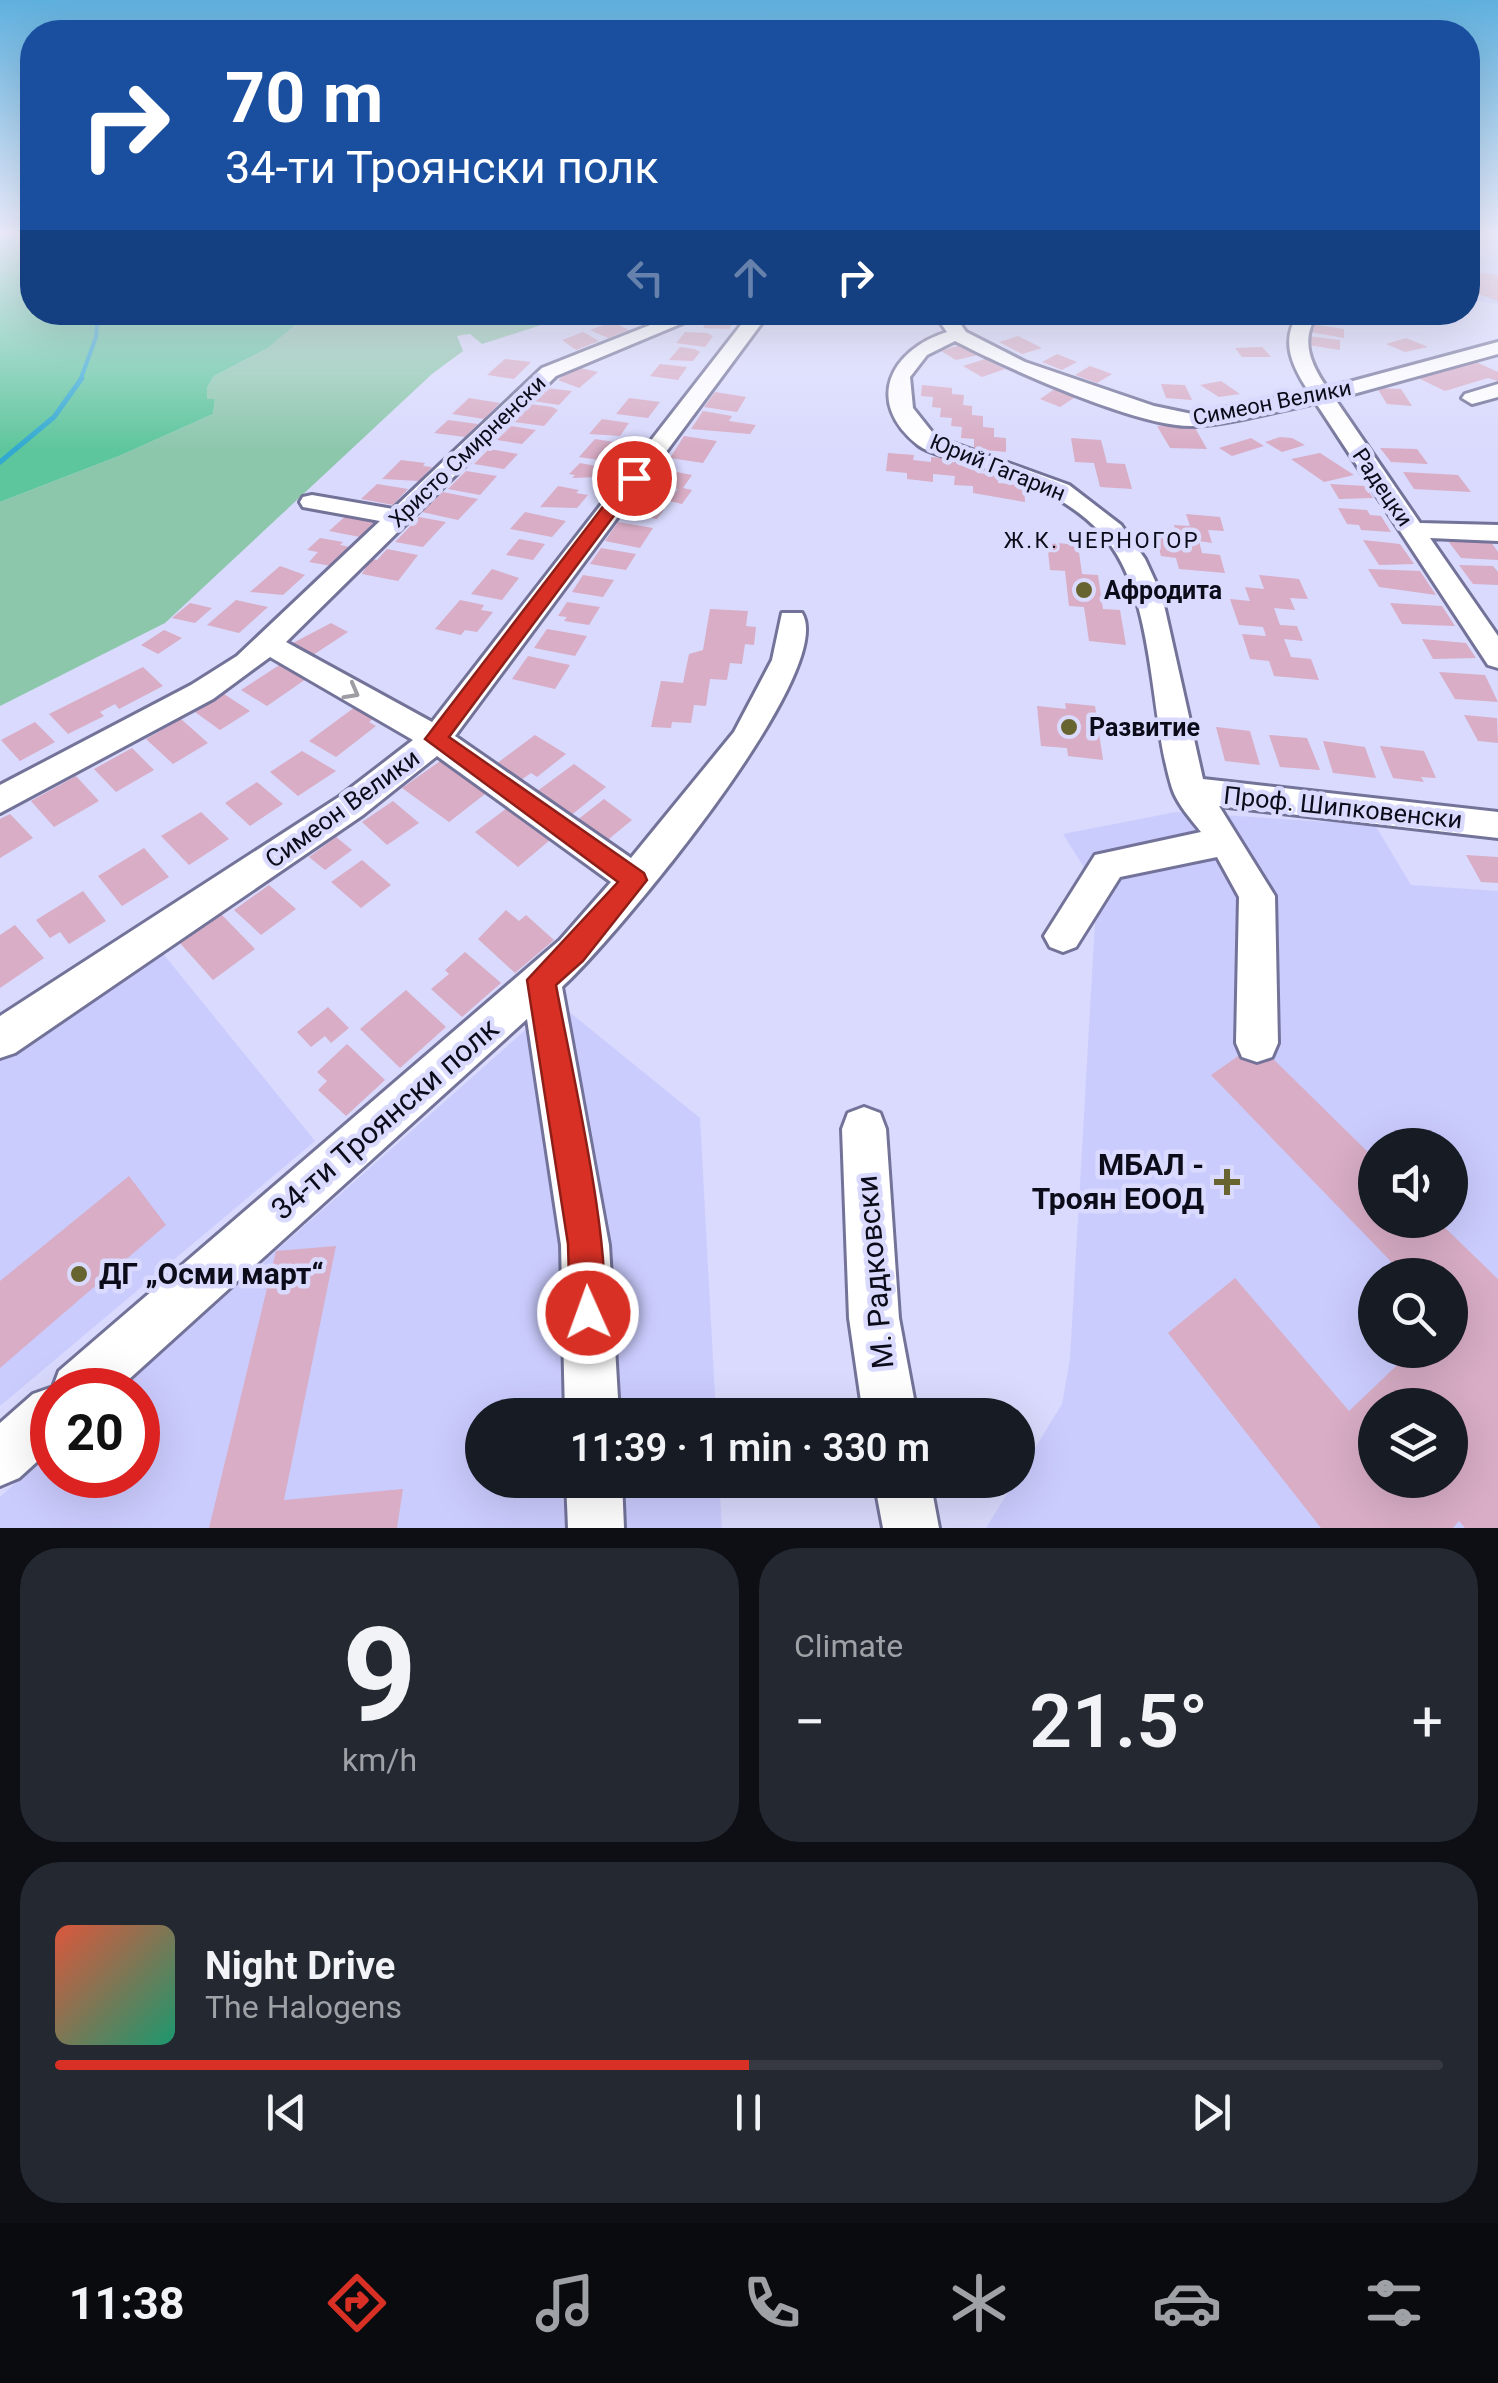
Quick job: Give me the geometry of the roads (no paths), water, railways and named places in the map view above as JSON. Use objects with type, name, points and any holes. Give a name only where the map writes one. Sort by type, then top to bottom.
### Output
[{"type":"street","name":"Христо Смирненски","points":[[0,800],[202,692],[268,644],[548,372],[667,325]]},
{"type":"street","name":"Симеон Велики","points":[[0,1039],[351,806],[436,739],[751,325]]},
{"type":"street","name":"Юрий Гагарин","points":[[949,325],[913,355],[900,372],[897,386],[912,428],[928,442],[1055,486],[1108,522],[1138,568],[1148,596],[1189,790]]},
{"type":"street","name":"Симеон Велики","points":[[961,325],[1018,366],[1177,419],[1205,419],[1322,396],[1494,351]]},
{"type":"street","name":"Радецки","points":[[1300,325],[1295,348],[1322,396],[1498,658]]},
{"type":"street","points":[[1472,398],[1498,390]]},
{"type":"street","points":[[312,502],[398,517]]},
{"type":"street","points":[[1412,530],[1498,533]]},
{"type":"street","name":"34-ти Троянски полк","points":[[103,1368],[574,952],[746,738],[787,660],[792,618]]},
{"type":"street","points":[[268,644],[436,739],[635,880]]},
{"type":"street","points":[[1189,790],[1226,841],[1257,896],[1256,1044]]},
{"type":"street","name":"Проф. Шипковенски","points":[[1189,790],[1498,824]]},
{"type":"street","points":[[1063,936],[1108,865],[1226,841]]},
{"type":"street","points":[[541,980],[585,1244],[591,1398]]},
{"type":"street","name":"М. Радковски","points":[[864,1129],[874,1318],[887,1398]]},
{"type":"street","points":[[0,1459],[30,1432]]},
{"type":"street","points":[[595,1498],[596,1528]]},
{"type":"street","points":[[905,1498],[911,1528]]},
{"type":"waterway","points":[[80,381],[97,325]]},
{"type":"waterway","points":[[0,462],[54,417],[80,381]]},
{"type":"place","name":"Афродита","points":[[1084,590]]},
{"type":"place","name":"Развитие","points":[[1069,727]]},
{"type":"place","name":"МБАЛ - Троян ЕООД","points":[[1227,1182]]},
{"type":"place","name":"ДГ „Осми март“","points":[[79,1274]]},
{"type":"district","name":"Ж.К. ЧЕРНОГОР","points":[[1102,540]]}]
